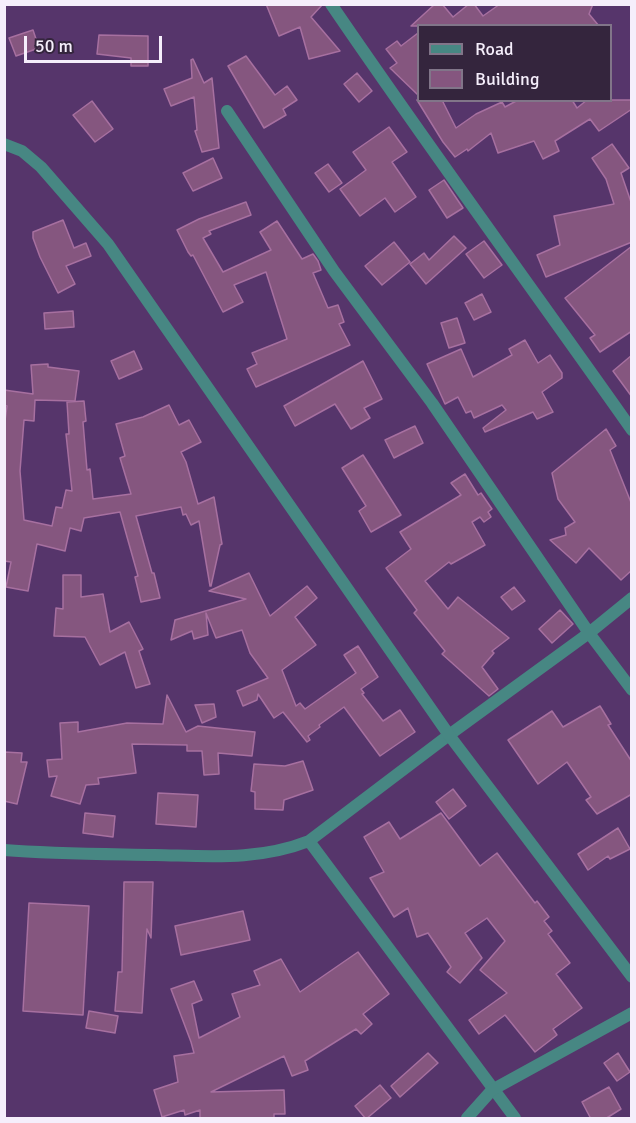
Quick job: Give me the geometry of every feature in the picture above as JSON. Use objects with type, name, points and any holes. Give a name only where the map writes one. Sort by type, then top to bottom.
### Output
[{"type":"street","points":[[331,4],[413,124],[499,241],[632,430]]},
{"type":"street","points":[[227,111],[334,271],[432,403],[589,633],[632,690]]},
{"type":"street","points":[[4,144],[22,151],[41,167],[108,244],[449,735],[632,976]]},
{"type":"street","points":[[4,850],[51,853],[244,856],[285,851],[309,841],[589,633],[632,598]]},
{"type":"street","points":[[309,841],[515,1119]]},
{"type":"street","points":[[467,1119],[492,1090],[632,1013]]},
{"type":"building","points":[[266,4],[323,4],[311,17],[340,51],[309,59],[300,27],[279,36]]},
{"type":"building","points":[[435,4],[442,4],[453,17],[469,4],[474,4],[483,16],[500,4],[593,4],[589,14],[597,24],[417,24],[417,26],[411,26]]},
{"type":"building","points":[[33,30],[39,48],[16,56],[9,38]]},
{"type":"building","points":[[417,34],[417,94],[390,68],[397,63],[386,49],[397,41],[401,46]]},
{"type":"building","points":[[99,35],[148,36],[148,66],[131,66],[131,58],[97,54]]},
{"type":"building","points":[[246,56],[275,95],[287,86],[297,100],[283,109],[286,115],[264,128],[228,66]]},
{"type":"building","points":[[193,59],[204,83],[212,78],[219,148],[202,152],[195,131],[197,130],[194,97],[171,106],[164,89],[192,78],[191,60]]},
{"type":"building","points":[[357,73],[372,91],[359,102],[344,84]]},
{"type":"building","points":[[632,100],[632,109],[599,131],[590,119],[555,141],[559,151],[543,159],[534,141],[498,153],[491,133],[468,151],[467,149],[455,157],[418,102],[443,102],[456,128],[476,114],[502,102],[505,107],[514,102],[573,102],[577,108],[584,102]]},
{"type":"building","points":[[92,101],[113,129],[95,142],[73,115]]},
{"type":"building","points":[[389,127],[407,152],[392,162],[416,197],[395,212],[385,198],[360,216],[340,189],[366,170],[353,152]]},
{"type":"building","points":[[612,144],[629,168],[621,173],[632,205],[632,242],[546,277],[537,255],[560,245],[554,216],[614,204],[606,179],[592,158]]},
{"type":"building","points":[[213,158],[222,178],[193,191],[183,173]]},
{"type":"building","points":[[328,164],[342,183],[329,192],[315,173]]},
{"type":"building","points":[[444,180],[463,208],[447,218],[429,190]]},
{"type":"building","points":[[246,202],[251,215],[209,231],[211,234],[203,238],[223,272],[271,250],[260,232],[277,221],[302,259],[313,254],[318,261],[321,270],[313,273],[328,308],[338,305],[344,322],[339,324],[350,345],[256,387],[247,369],[257,364],[252,353],[287,339],[266,272],[234,285],[243,302],[223,312],[177,230],[199,219]]},
{"type":"building","points":[[63,220],[74,248],[86,243],[91,256],[66,266],[75,284],[58,293],[40,257],[33,232]]},
{"type":"building","points":[[454,236],[466,248],[426,284],[410,264],[424,253],[429,260]]},
{"type":"building","points":[[484,241],[502,265],[484,278],[466,254]]},
{"type":"building","points":[[394,242],[410,262],[382,285],[365,266]]},
{"type":"building","points":[[632,246],[632,331],[600,352],[590,338],[595,335],[565,298]]},
{"type":"building","points":[[482,294],[491,312],[474,320],[465,303]]},
{"type":"building","points":[[73,311],[74,327],[45,329],[44,313]]},
{"type":"building","points":[[457,318],[465,343],[449,348],[441,323]]},
{"type":"building","points":[[525,340],[538,363],[550,355],[562,373],[562,378],[542,392],[553,412],[537,419],[533,412],[485,432],[483,428],[506,410],[502,405],[474,418],[471,411],[466,413],[458,397],[445,404],[427,364],[461,349],[473,377],[512,355],[509,349]]},
{"type":"building","points":[[134,351],[142,369],[119,379],[111,361]]},
{"type":"building","points":[[632,355],[632,397],[613,371]]},
{"type":"building","points":[[363,361],[382,399],[364,408],[370,418],[351,429],[335,404],[295,426],[284,406]]},
{"type":"building","points":[[48,364],[48,367],[79,371],[75,401],[35,400],[34,421],[24,420],[20,471],[24,520],[52,526],[56,507],[62,508],[66,490],[72,491],[66,434],[69,434],[67,402],[84,401],[86,421],[83,422],[87,470],[90,469],[93,499],[131,494],[120,458],[125,456],[116,424],[143,417],[169,405],[179,425],[189,420],[201,442],[181,452],[198,504],[214,497],[222,544],[211,586],[199,521],[191,525],[186,514],[183,515],[181,507],[136,516],[160,598],[141,602],[135,577],[138,576],[120,512],[84,518],[81,531],[70,528],[65,551],[37,544],[28,591],[6,587],[11,562],[4,561],[4,428],[7,406],[4,405],[4,390],[33,394],[31,365]]},
{"type":"building","points":[[415,426],[423,443],[394,458],[385,440]]},
{"type":"building","points":[[606,429],[616,446],[610,450],[632,505],[632,570],[621,580],[589,548],[576,563],[550,540],[566,535],[565,528],[575,522],[558,499],[552,473]]},
{"type":"building","points":[[363,455],[401,515],[371,532],[359,511],[366,506],[342,468]]},
{"type":"building","points":[[465,474],[478,495],[481,493],[492,509],[488,512],[491,517],[484,522],[480,517],[472,522],[485,545],[451,564],[449,562],[425,581],[448,609],[458,597],[509,638],[492,651],[494,653],[482,667],[498,689],[489,696],[442,654],[445,651],[414,613],[417,610],[386,568],[411,549],[400,532],[461,495],[451,483]]},
{"type":"building","points":[[249,573],[270,616],[307,586],[317,598],[295,617],[316,645],[282,670],[296,706],[300,703],[305,709],[356,673],[344,655],[358,646],[378,677],[361,689],[364,693],[362,694],[383,721],[400,710],[415,732],[380,756],[344,707],[319,725],[320,727],[308,736],[310,740],[307,742],[283,712],[274,718],[258,694],[257,700],[243,706],[237,691],[268,678],[250,653],[242,630],[216,638],[206,613],[208,635],[194,639],[192,631],[171,640],[175,620],[246,599],[209,591]]},
{"type":"building","points":[[63,575],[81,575],[81,597],[103,594],[110,632],[129,622],[143,649],[139,651],[150,684],[136,688],[125,652],[100,665],[85,637],[54,636],[56,608],[63,609]]},
{"type":"building","points":[[514,587],[525,601],[512,610],[501,597]]},
{"type":"building","points":[[560,610],[573,624],[552,643],[539,629]]},
{"type":"building","points":[[167,695],[186,732],[198,726],[255,732],[252,756],[218,753],[219,774],[204,775],[202,751],[187,751],[187,745],[132,744],[136,773],[98,778],[99,784],[86,785],[80,804],[51,796],[57,776],[49,777],[47,760],[62,759],[60,723],[78,722],[78,732],[127,723],[163,724]]},
{"type":"building","points":[[214,704],[216,717],[202,723],[195,705]]},
{"type":"building","points":[[600,706],[611,724],[608,725],[632,762],[632,794],[597,814],[586,800],[591,797],[567,762],[538,784],[508,740],[552,711],[563,727]]},
{"type":"building","points":[[4,752],[22,753],[21,762],[27,762],[17,804],[4,801]]},
{"type":"building","points":[[303,761],[313,790],[284,800],[283,810],[255,809],[255,792],[251,791],[254,764],[285,766]]},
{"type":"building","points":[[453,789],[466,806],[449,819],[436,802]]},
{"type":"building","points":[[158,793],[198,795],[196,827],[156,824]]},
{"type":"building","points":[[85,813],[115,816],[113,837],[83,833]]},
{"type":"building","points":[[441,813],[480,866],[497,853],[535,903],[537,901],[549,917],[544,921],[552,931],[548,934],[570,963],[556,974],[582,1008],[553,1029],[557,1035],[535,1052],[505,1015],[479,1034],[469,1020],[507,993],[480,970],[505,941],[487,918],[465,933],[482,958],[460,983],[447,972],[451,967],[428,933],[417,937],[408,908],[394,917],[370,878],[384,872],[364,837],[389,822],[400,839]]},
{"type":"building","points":[[618,828],[630,849],[610,859],[608,856],[588,870],[578,854]]},
{"type":"building","points":[[124,882],[153,882],[151,938],[147,929],[142,1013],[115,1011],[118,972],[122,972]]},
{"type":"building","points":[[29,903],[89,906],[83,1015],[23,1011]]},
{"type":"building","points":[[243,911],[250,940],[181,955],[175,926]]},
{"type":"building","points":[[358,952],[389,994],[363,1014],[372,1024],[361,1034],[356,1029],[305,1061],[308,1070],[292,1076],[284,1056],[211,1092],[284,1090],[285,1114],[274,1114],[274,1119],[200,1119],[200,1110],[185,1115],[184,1110],[162,1117],[154,1090],[178,1082],[174,1056],[194,1053],[171,989],[194,981],[202,1000],[192,1004],[199,1038],[240,1017],[232,994],[260,985],[254,971],[281,959],[300,992]]},
{"type":"building","points":[[89,1011],[118,1016],[115,1033],[86,1028]]},
{"type":"building","points":[[428,1053],[438,1063],[400,1097],[391,1086]]},
{"type":"building","points":[[618,1053],[630,1072],[617,1081],[604,1063]]},
{"type":"building","points":[[380,1085],[391,1098],[366,1119],[355,1106]]},
{"type":"building","points":[[609,1087],[621,1109],[605,1119],[591,1119],[582,1102]]}]
